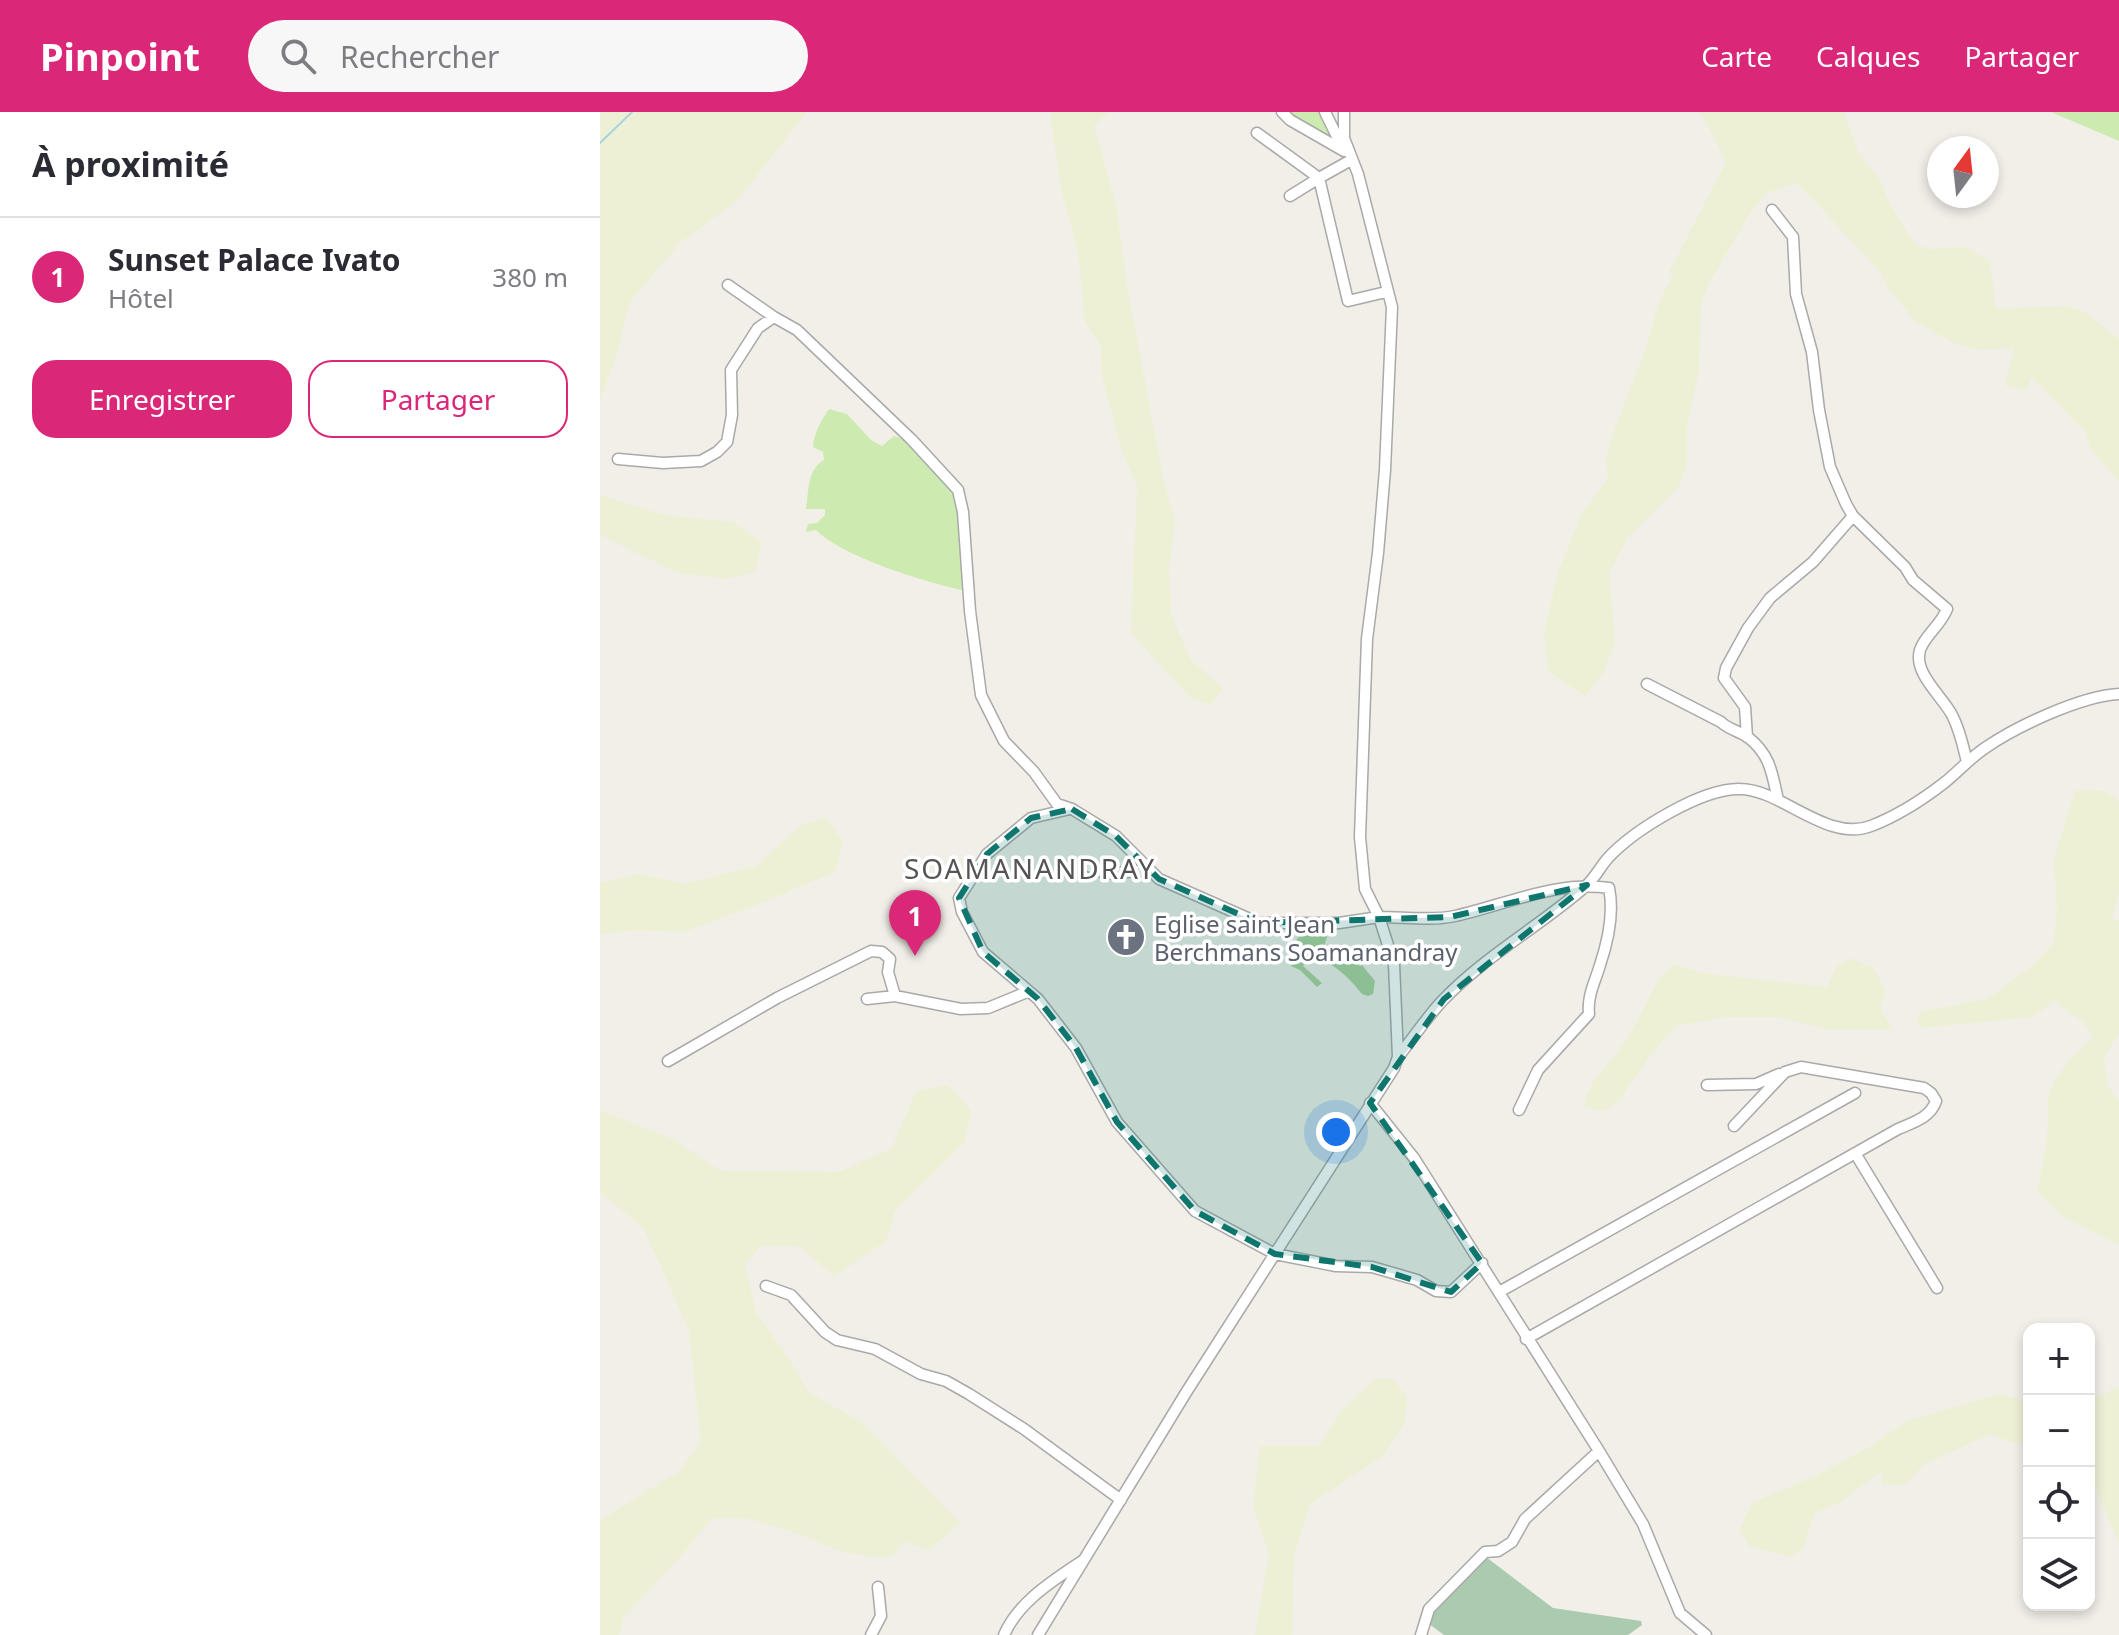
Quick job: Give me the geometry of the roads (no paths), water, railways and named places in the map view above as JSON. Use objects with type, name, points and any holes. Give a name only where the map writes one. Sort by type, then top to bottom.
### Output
[{"type":"street","points":[[1282,112],[1290,120],[1344,151]]},
{"type":"street","points":[[1325,112],[1351,160]]},
{"type":"street","points":[[1344,112],[1344,138],[1358,174],[1392,307],[1378,553],[1367,639],[1360,837],[1365,889],[1379,917],[1394,964],[1398,1057]]},
{"type":"street","points":[[1257,133],[1319,178],[1348,301],[1386,292]]},
{"type":"street","points":[[1290,196],[1351,160]]},
{"type":"street","points":[[1772,210],[1793,237],[1796,294],[1812,352],[1830,467],[1853,516],[1905,567],[1913,580],[1947,609],[1941,624],[1924,642],[1919,667],[1951,714],[1967,762]]},
{"type":"street","points":[[728,285],[797,330],[912,440],[958,490],[963,512],[981,695],[1004,741],[1034,772],[1057,804],[1072,809],[1116,836],[1159,879],[1259,923],[1339,923],[1379,917],[1450,917],[1562,888],[1587,885],[1609,888],[1612,903],[1601,963],[1587,1001],[1589,1014],[1538,1070],[1519,1110]]},
{"type":"street","points":[[618,459],[663,463],[701,461],[717,452],[727,442],[732,415],[731,370],[758,328],[774,317]]},
{"type":"street","points":[[1747,737],[1745,707],[1724,678],[1726,668],[1748,628],[1770,598],[1813,562],[1853,516]]},
{"type":"street","points":[[1647,684],[1747,737],[1769,759],[1778,800]]},
{"type":"street","points":[[1038,1635],[1394,1068],[1398,1057],[1444,999],[1530,927],[1587,885],[1610,856],[1666,814],[1736,788],[1756,789],[1801,814],[1835,827],[1866,828],[1914,805],[1985,748],[2032,722],[2066,707],[2119,694]]},
{"type":"street","points":[[1072,809],[1031,818],[987,854],[959,898],[962,912],[983,952],[1038,999],[1076,1048],[1117,1122],[1195,1211],[1275,1254],[1336,1266],[1372,1267],[1417,1280],[1436,1291],[1451,1292],[1482,1263]]},
{"type":"street","points":[[1089,866],[1106,874],[1147,870]]},
{"type":"street","points":[[668,1061],[777,998],[871,951],[882,952],[890,959],[888,972],[895,996]]},
{"type":"street","points":[[867,999],[895,996],[961,1009],[988,1008],[1027,992]]},
{"type":"street","points":[[1526,1339],[1932,1111],[1936,1101],[1924,1088],[1801,1067],[1756,1084],[1707,1085]]},
{"type":"street","points":[[1734,1126],[1785,1072]]},
{"type":"street","points":[[1499,1292],[1855,1093]]},
{"type":"street","points":[[1370,1103],[1414,1158],[1599,1451],[1643,1524],[1680,1613],[1706,1635]]},
{"type":"street","points":[[1855,1153],[1937,1288]]},
{"type":"street","points":[[766,1286],[791,1295],[825,1332],[837,1340],[875,1349],[921,1374],[946,1381],[969,1394],[1024,1429],[1121,1500]]},
{"type":"street","points":[[1421,1635],[1429,1609],[1485,1552],[1498,1551],[1512,1542],[1525,1519],[1599,1451]]},
{"type":"street","points":[[1004,1635],[1009,1624],[1039,1591],[1085,1559]]},
{"type":"street","points":[[871,1635],[881,1616],[878,1587]]},
{"type":"waterway","points":[[600,143],[632,112]]},
{"type":"place","name":"Eglise saint Jean Berchmans Soamanandray","points":[[1126,937]]},
{"type":"place","name":"Sunset Palace Ivato","points":[[915,956]]},
{"type":"district","name":"SOAMANANDRAY","points":[[1030,868]]}]
